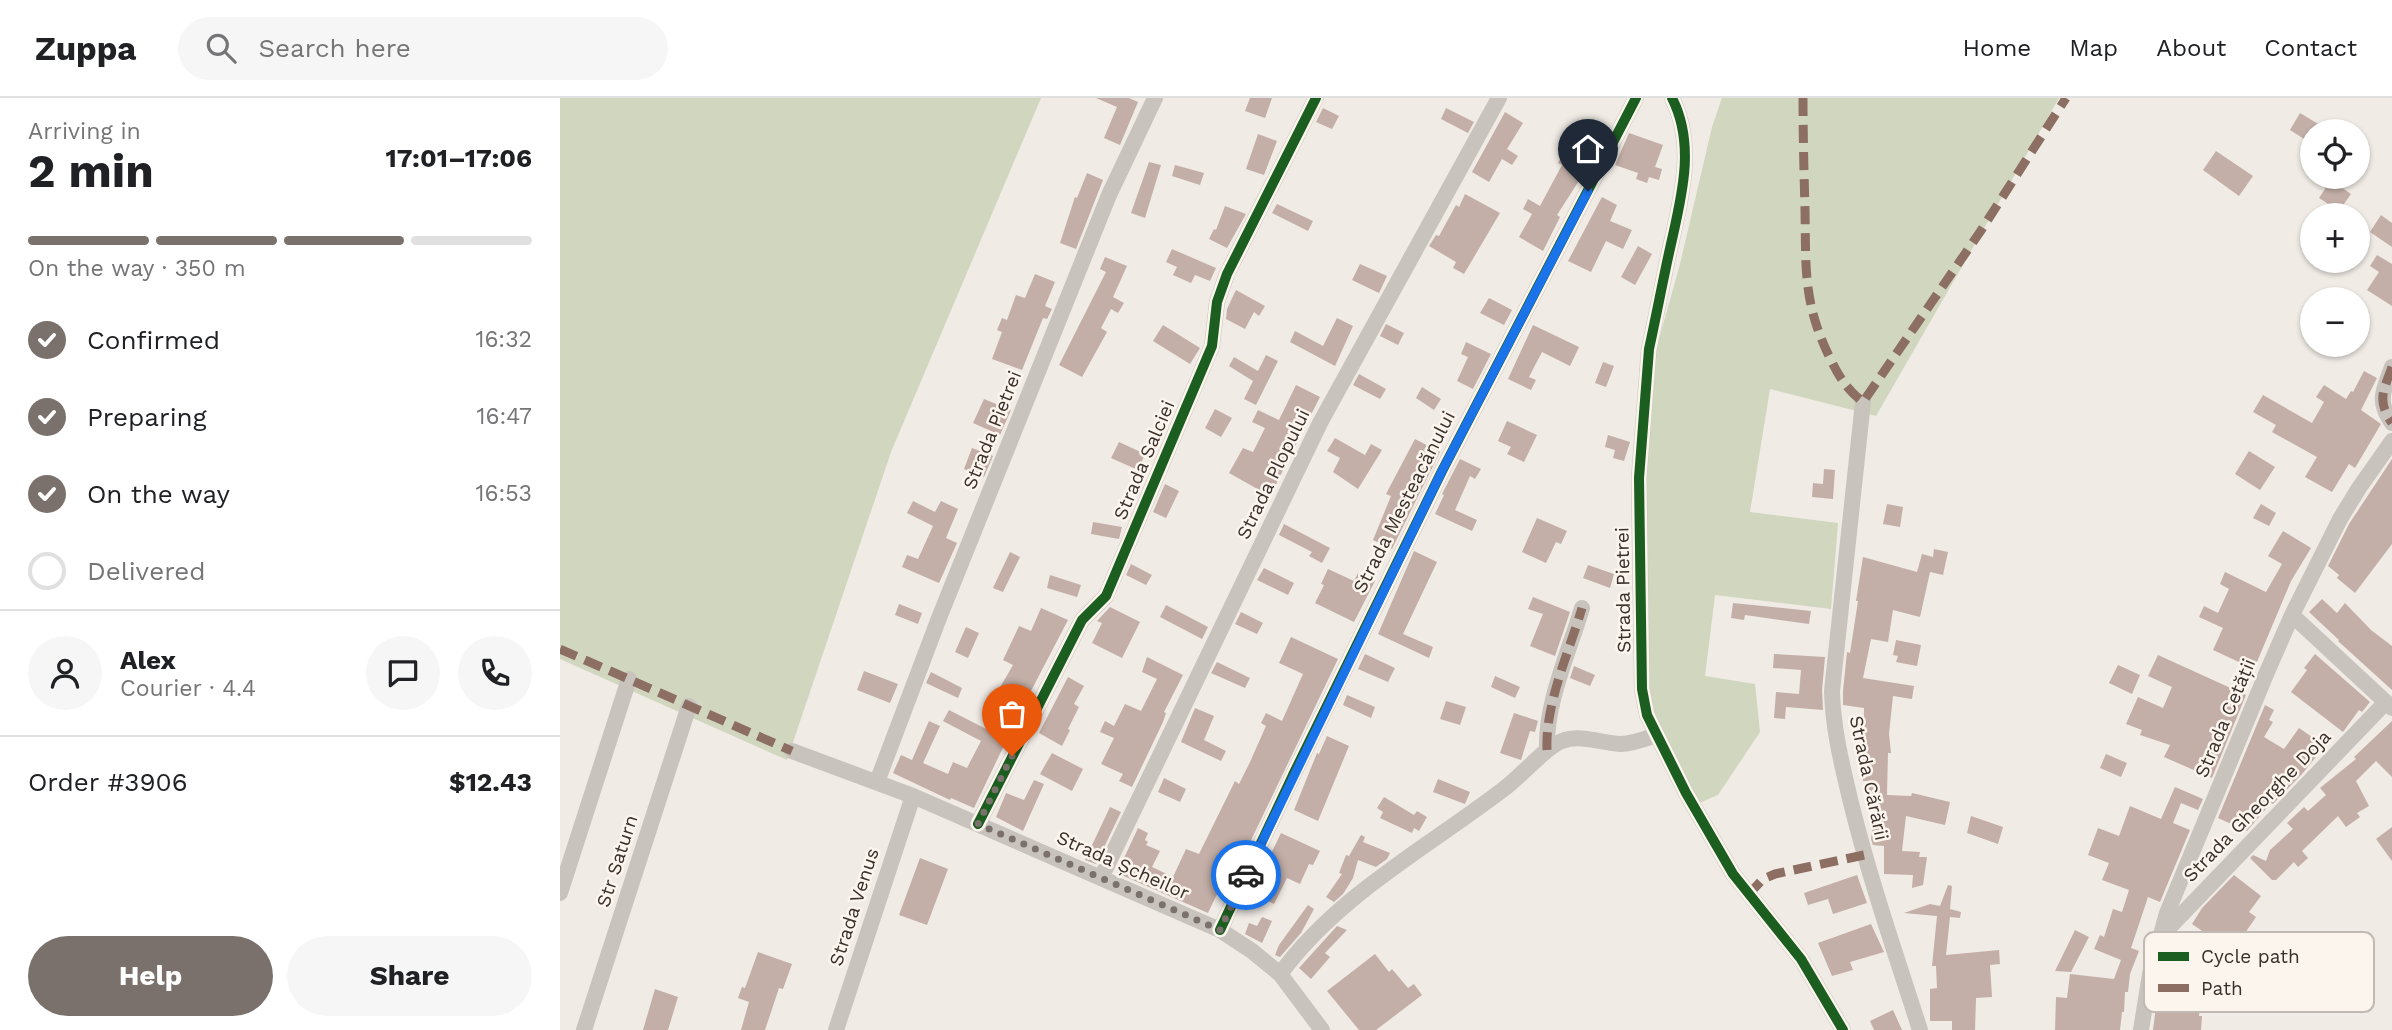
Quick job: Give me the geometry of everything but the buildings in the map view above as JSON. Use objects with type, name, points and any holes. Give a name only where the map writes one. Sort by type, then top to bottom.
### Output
[{"type":"street","name":"Strada Pietrei","points":[[877,782],[939,618],[1109,195],[1155,98]]},
{"type":"street","name":"Strada Salciei","points":[[978,824],[1082,620],[1106,596],[1212,346],[1217,302],[1227,274],[1316,98]]},
{"type":"street","name":"Strada Plopului","points":[[1101,878],[1320,423],[1499,98]]},
{"type":"street","name":"Strada Mesteacănului","points":[[1220,930],[1442,471],[1636,98]]},
{"type":"street","name":"Strada Pietrei","points":[[1672,98],[1684,129],[1686,155],[1683,189],[1649,349],[1639,478],[1642,689],[1647,715],[1656,736],[1733,874],[1801,959],[1843,1030]]},
{"type":"street","points":[[2392,367],[2382,401],[2392,423]]},
{"type":"street","name":"Strada Cărării","points":[[1863,402],[1832,691],[1833,716],[1836,743],[1864,855],[1920,1030]]},
{"type":"street","name":"Strada Cetății","points":[[2162,932],[2198,836],[2292,615],[2340,519],[2358,488],[2392,441]]},
{"type":"street","points":[[1547,750],[1546,731],[1550,711],[1582,608]]},
{"type":"street","points":[[2292,615],[2389,705]]},
{"type":"street","points":[[560,893],[629,679]]},
{"type":"street","name":"Str Saturn","points":[[584,1030],[689,705]]},
{"type":"street","name":"Strada Gheorghe Doja","points":[[2166,932],[2389,705]]},
{"type":"street","points":[[1280,974],[1305,942],[1347,903],[1502,790],[1547,750],[1562,741],[1572,739],[1619,744],[1656,736]]},
{"type":"street","name":"Strada Șcheilor","points":[[792,751],[913,796],[1220,930],[1280,974],[1322,1030]]},
{"type":"street","name":"Strada Venus","points":[[836,1030],[913,796]]},
{"type":"street","name":"Strada Cetății","points":[[2141,1030],[2144,1011]]},
{"type":"green space","points":[[560,98],[1041,98],[891,452],[787,760],[560,659]]},
{"type":"green space","points":[[1722,98],[2059,98],[1876,416],[1770,389],[1750,512],[1838,523],[1831,609],[1715,595],[1705,676],[1755,684],[1760,732],[1718,795],[1699,803],[1660,731],[1647,695],[1646,485],[1653,361],[1680,264],[1712,127]]},
{"type":"marked path","points":[[1803,98],[1806,250],[1810,301],[1814,319],[1836,369],[1847,387],[1863,402],[1980,232],[2066,98]]},
{"type":"marked path","points":[[2392,367],[2383,395],[2384,408],[2392,423]]},
{"type":"marked path","points":[[1547,750],[1547,732],[1554,696],[1582,608]]},
{"type":"marked path","points":[[560,649],[792,751]]},
{"type":"marked path","points":[[1748,895],[1763,879],[1775,874],[1864,855]]},
{"type":"cycle path","points":[[978,824],[1082,620],[1106,596],[1212,346],[1217,302],[1227,274],[1316,98]]},
{"type":"cycle path","points":[[1220,930],[1442,471],[1636,98]]},
{"type":"cycle path","points":[[1672,98],[1684,136],[1684,175],[1649,349],[1639,478],[1642,689],[1647,715],[1686,793],[1733,874],[1801,959],[1843,1030]]},
{"type":"way so far","points":[[1012,756],[978,824],[1220,930],[1246,875]]},
{"type":"route","points":[[1246,875],[1442,471],[1588,191]]}]
